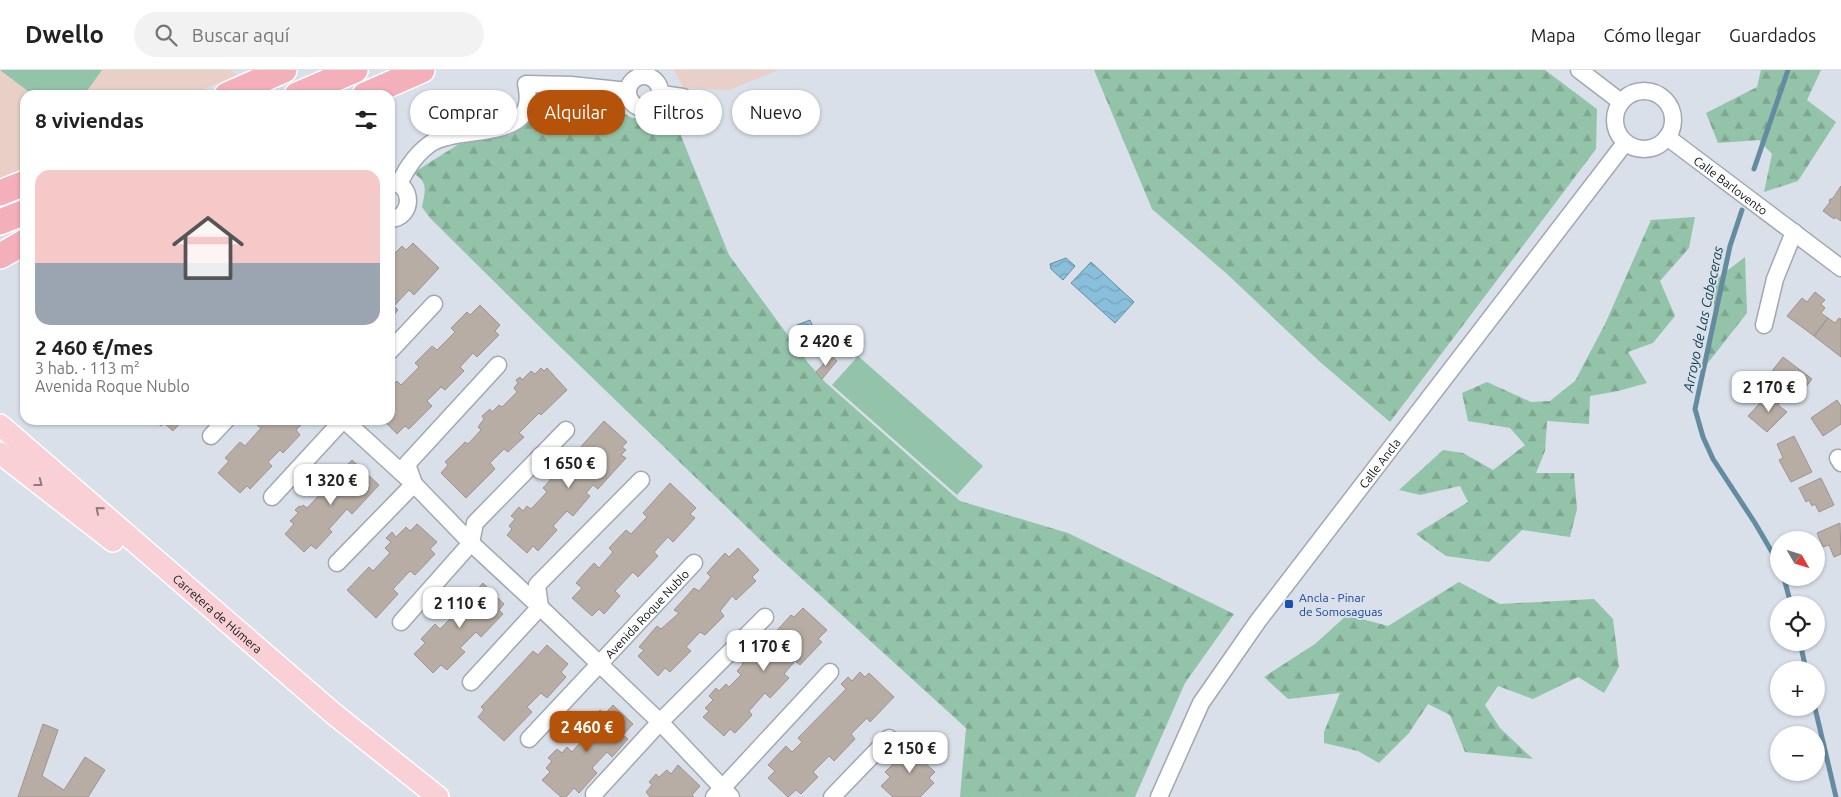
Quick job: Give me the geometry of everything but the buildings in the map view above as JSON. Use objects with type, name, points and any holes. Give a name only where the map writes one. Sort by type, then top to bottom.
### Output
[{"type":"highway","points":[[238,90],[284,70]]},
{"type":"highway","points":[[309,90],[355,70]]},
{"type":"highway","points":[[376,90],[422,70]]},
{"type":"highway","points":[[0,193],[20,184]]},
{"type":"highway","points":[[0,222],[20,214]]},
{"type":"highway","points":[[0,249],[20,240]]},
{"type":"highway","points":[[0,256],[20,245]]},
{"type":"main road","name":"Carretera de Húmera","points":[[0,426],[334,714],[438,797]]},
{"type":"main road","points":[[0,453],[334,714]]},
{"type":"street","points":[[1578,70],[1620,102]]},
{"type":"street","points":[[635,104],[631,102],[628,91],[630,84],[636,78],[646,76],[656,81],[660,90]]},
{"type":"street","points":[[395,218],[401,216],[408,206],[408,193],[395,183],[411,161],[434,142],[450,136],[500,128],[510,125],[519,119],[524,113],[528,99],[520,80],[628,91]]},
{"type":"street","points":[[1638,91],[1648,91],[1657,94],[1671,108],[1672,128],[1667,137],[1661,144],[1643,150],[1633,148],[1625,143],[1615,128],[1614,119],[1620,102],[1628,95],[1638,91]]},
{"type":"street","name":"Calle Barlovento","points":[[1667,137],[1841,268]]},
{"type":"street","name":"Calle Ancla","points":[[1159,797],[1202,703],[1258,621],[1625,143]]},
{"type":"street","points":[[1764,325],[1776,279],[1794,232]]},
{"type":"street","points":[[395,346],[434,304]]},
{"type":"street","points":[[337,564],[414,484],[407,464],[498,364]]},
{"type":"street","points":[[211,436],[221,425]]},
{"type":"street","name":"Avenida Roque Nublo","points":[[272,497],[339,425]]},
{"type":"street","name":"Avenida Roque Nublo","points":[[349,425],[414,484],[471,543],[660,722],[722,794],[830,672]]},
{"type":"street","points":[[401,622],[471,543],[475,523],[566,430]]},
{"type":"street","points":[[470,682],[540,607],[536,585],[641,480]]},
{"type":"street","name":"Avenida Roque Nublo","points":[[529,739],[694,563]]},
{"type":"street","points":[[594,794],[660,722],[765,617]]},
{"type":"street","points":[[832,797],[889,738]]},
{"type":"shaded area","points":[[0,70],[230,70],[237,75],[202,90],[20,90],[20,170],[0,179]]},
{"type":"shaded area","points":[[674,70],[778,70],[729,90],[683,88]]},
{"type":"green space","points":[[0,70],[102,70],[88,90],[26,90]]},
{"type":"green space","points":[[1094,70],[1545,70],[1597,109],[1596,149],[1390,422],[1319,361],[1226,273],[1152,209]]},
{"type":"green space","points":[[1761,70],[1821,70],[1807,100],[1836,122],[1798,181],[1764,192],[1772,154],[1759,140],[1718,143],[1706,113],[1757,87]]},
{"type":"green space","points":[[625,114],[635,118],[635,135],[681,135],[729,255],[809,364],[825,382],[960,501],[1068,533],[1234,614],[1185,683],[1135,797],[960,797],[966,728],[778,557],[547,334],[430,218],[422,207],[425,192],[424,183],[413,173],[459,144],[517,135],[517,130],[527,124],[527,135],[625,135]]},
{"type":"green space","points":[[1695,217],[1689,248],[1660,281],[1675,316],[1653,343],[1628,352],[1647,383],[1590,396],[1589,424],[1547,421],[1545,451],[1536,473],[1574,473],[1577,509],[1570,537],[1522,530],[1489,562],[1446,556],[1416,534],[1468,502],[1460,486],[1420,495],[1399,490],[1443,450],[1463,453],[1493,470],[1525,445],[1510,428],[1468,421],[1462,393],[1487,382],[1531,402],[1550,401],[1575,381],[1605,324],[1651,220]]},
{"type":"green space","points":[[1745,257],[1747,313],[1707,364],[1713,324],[1715,280]]},
{"type":"green space","points":[[858,356],[983,466],[957,495],[832,385]]},
{"type":"green space","points":[[1459,582],[1500,604],[1594,599],[1613,619],[1619,667],[1604,693],[1578,677],[1533,699],[1498,686],[1485,705],[1500,728],[1533,759],[1465,752],[1450,715],[1428,704],[1409,733],[1379,763],[1358,751],[1324,743],[1324,732],[1340,693],[1288,699],[1264,677],[1315,644],[1347,615],[1388,626]]},
{"type":"water","points":[[1066,258],[1075,266],[1063,280],[1051,269],[1050,264]]},
{"type":"water","points":[[1091,262],[1134,302],[1115,323],[1071,283]]},
{"type":"water","points":[[810,320],[820,343],[811,347],[812,352],[808,353],[797,325]]},
{"type":"waterway","name":"Arroyo de Las Cabeceras","points":[[1754,169],[1788,70]]},
{"type":"waterway","name":"Arroyo de Las Cabeceras","points":[[1742,210],[1730,246],[1695,409],[1703,437],[1713,459],[1770,549]]},
{"type":"waterway","name":"Arroyo de Las Cabeceras","points":[[1786,586],[1789,596]]},
{"type":"waterway","name":"Arroyo de Las Cabeceras","points":[[1802,651],[1804,661]]},
{"type":"waterway","name":"Arroyo de Las Cabeceras","points":[[1817,716],[1836,797]]},
{"type":"place","name":"Ancla - Pinar de Somosaguas","points":[[1289,604]]}]
